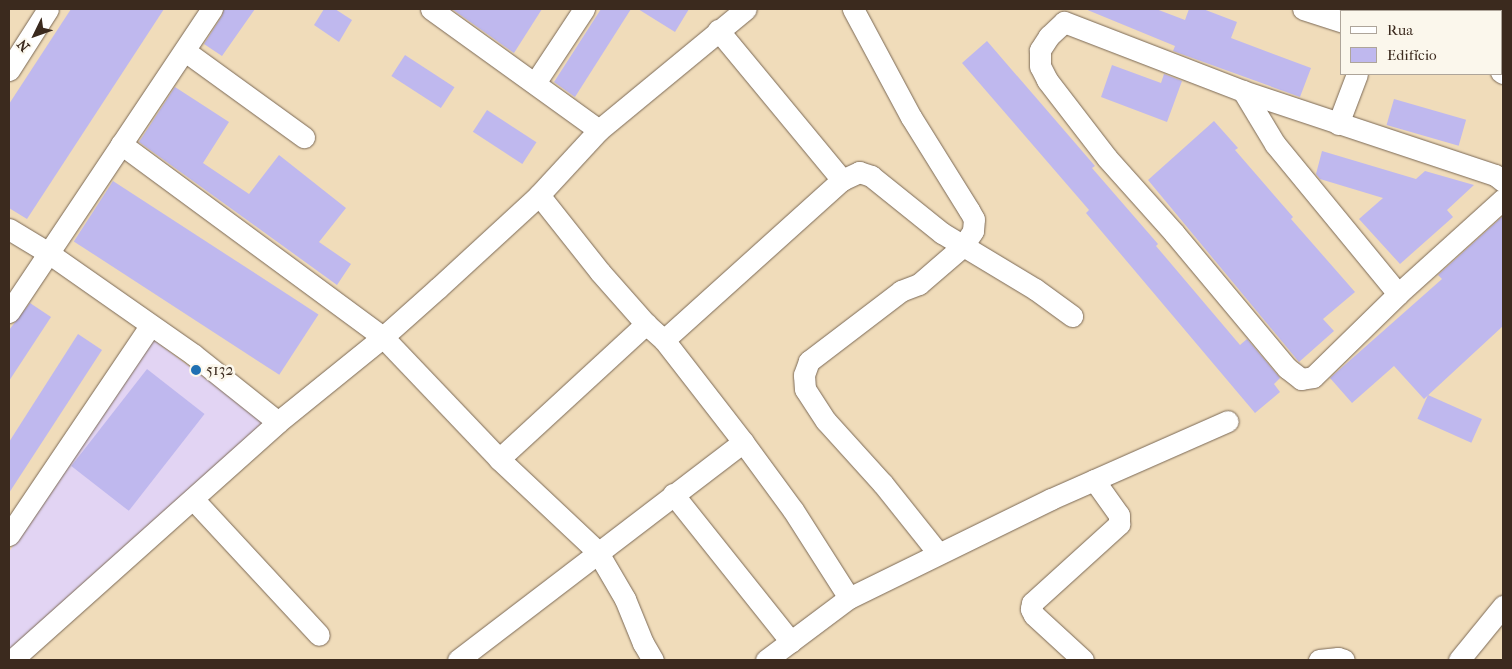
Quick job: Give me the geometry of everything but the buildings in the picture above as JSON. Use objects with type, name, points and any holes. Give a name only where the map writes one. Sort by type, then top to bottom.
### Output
[{"type":"street","points":[[9,70],[48,9]]},
{"type":"street","points":[[9,312],[47,252],[212,9]]},
{"type":"street","points":[[430,9],[598,130]]},
{"type":"street","points":[[535,83],[584,9]]},
{"type":"street","points":[[12,660],[278,422],[383,337],[540,195],[598,130],[746,9]]},
{"type":"street","points":[[853,9],[911,117],[974,219],[973,231],[963,246],[920,284],[901,292],[809,361],[804,375],[805,389],[826,422],[883,484],[938,552]]},
{"type":"street","points":[[1303,9],[1340,21]]},
{"type":"street","points":[[1503,181],[1495,174],[1338,124],[1243,91],[1064,22],[1049,36],[1040,50],[1040,66],[1047,80],[1107,158],[1174,233],[1287,368],[1301,379],[1313,377],[1398,294],[1503,199]]},
{"type":"street","points":[[718,30],[842,180]]},
{"type":"street","points":[[184,51],[304,138]]},
{"type":"street","points":[[1338,124],[1356,75]]},
{"type":"street","points":[[1243,91],[1275,144],[1398,294]]},
{"type":"street","points":[[121,144],[383,337],[499,459],[598,551],[626,599],[643,643],[654,660]]},
{"type":"street","points":[[664,340],[842,180],[858,172],[865,172],[942,233],[1035,289],[1072,316]]},
{"type":"street","points":[[540,195],[600,272],[646,324],[664,340],[743,442],[793,510],[849,598]]},
{"type":"street","points":[[9,229],[47,252],[194,355],[278,422]]},
{"type":"street","points":[[499,459],[646,324]]},
{"type":"street","points":[[9,535],[150,326]]},
{"type":"street","points":[[766,660],[849,598],[938,552],[1228,421]]},
{"type":"street","points":[[458,660],[598,551],[743,442]]},
{"type":"street","points":[[1083,660],[1034,615],[1031,609],[1032,603],[1119,524],[1119,515],[1094,480]]},
{"type":"street","points":[[673,494],[791,642]]},
{"type":"street","points":[[193,499],[318,635]]},
{"type":"street","points":[[1459,660],[1503,606]]},
{"type":"street","points":[[1318,660],[1338,658],[1344,660]]},
{"type":"shaded area","points":[[151,338],[264,422],[9,650],[9,552]]},
{"type":"place","name":"5132","points":[[196,370]]}]
